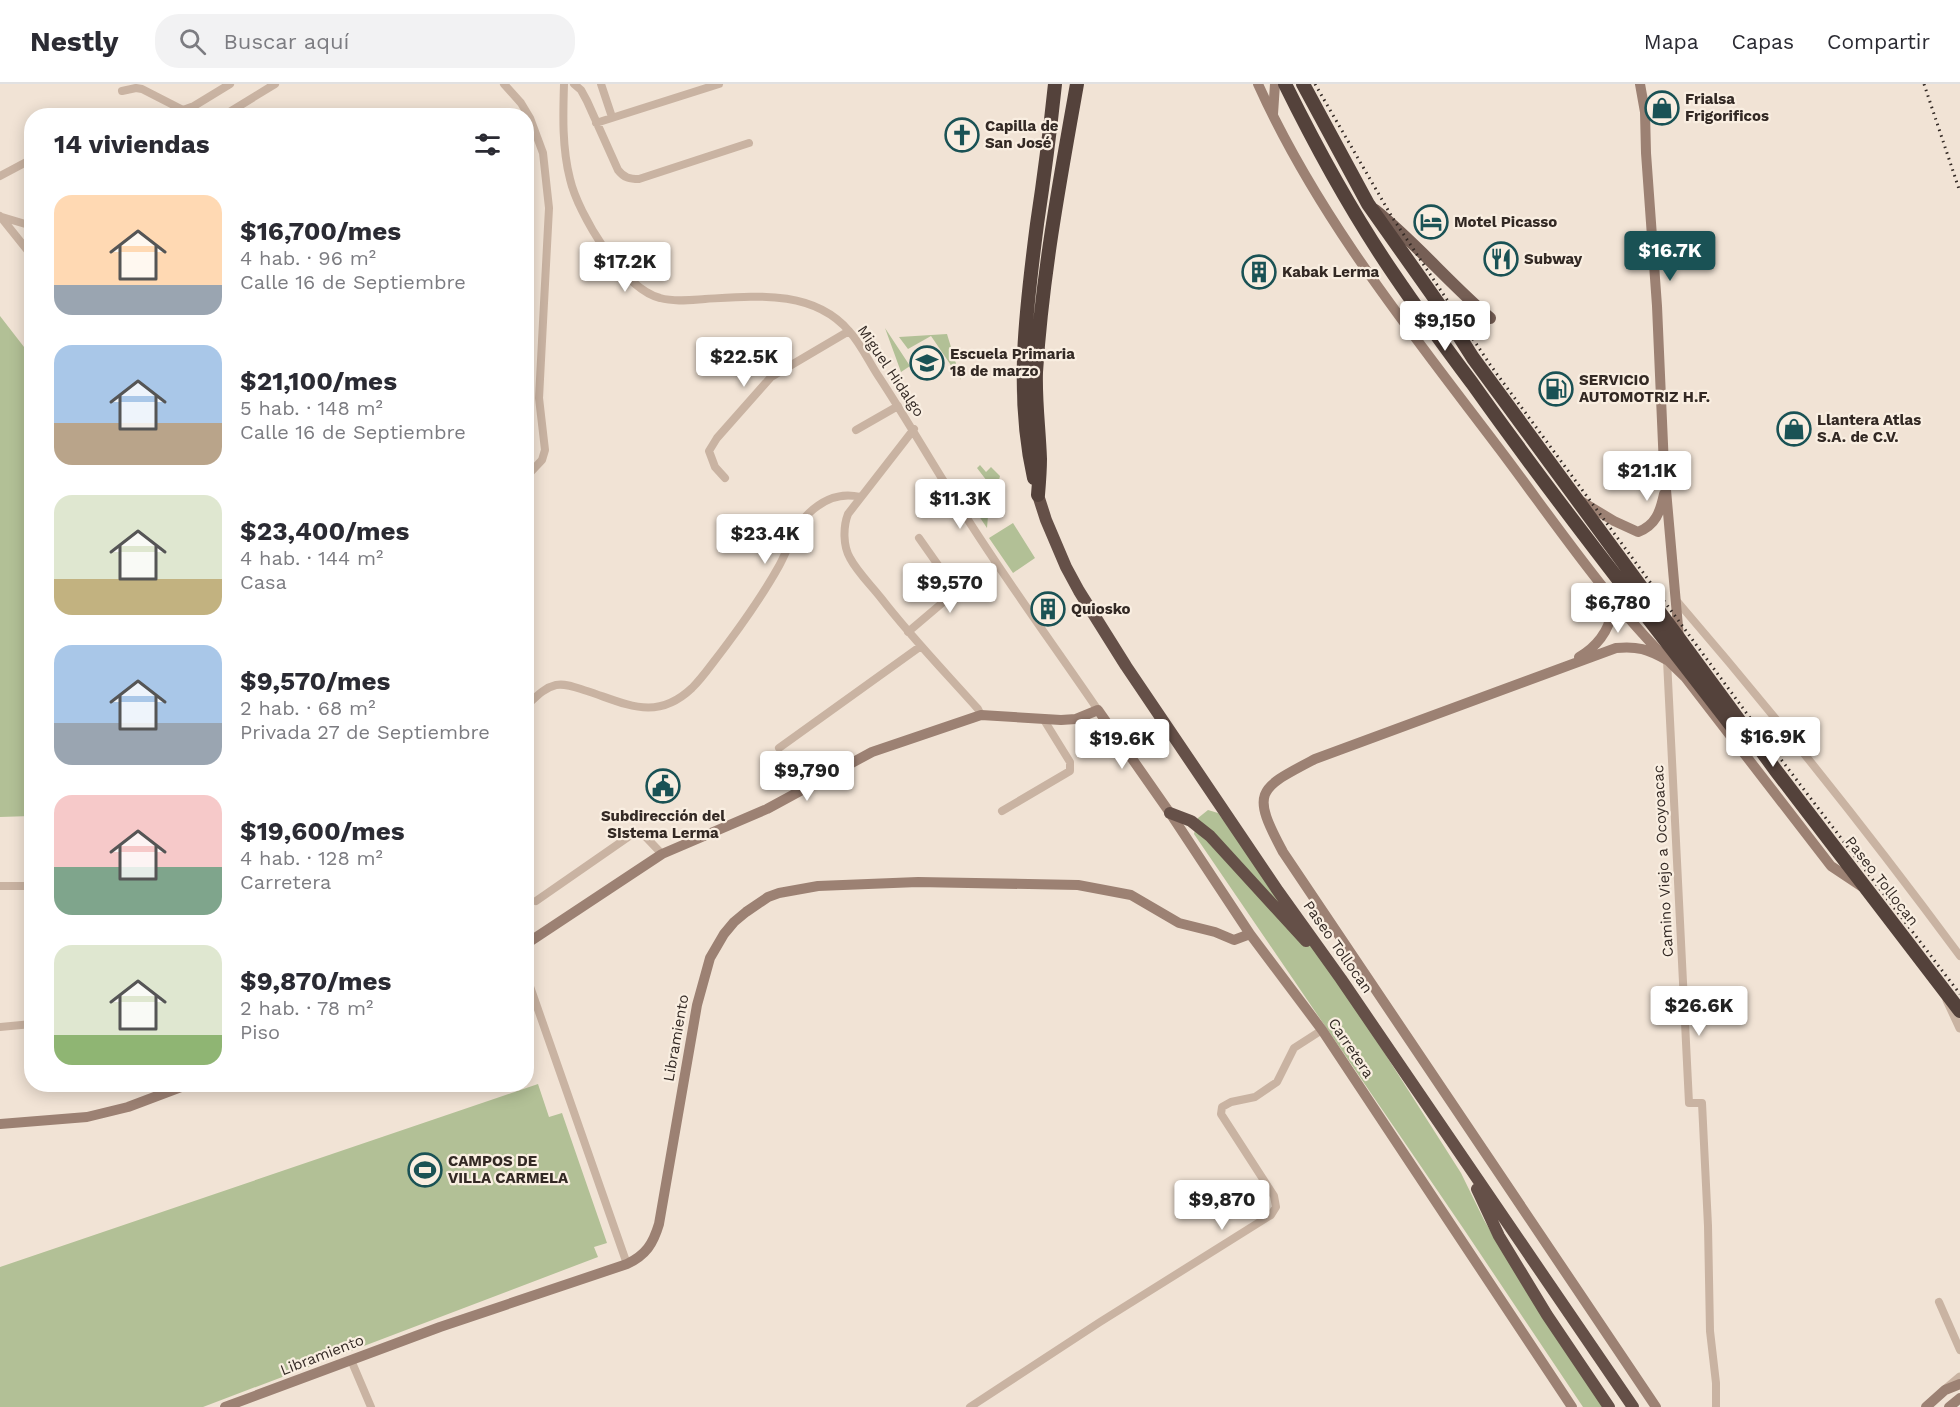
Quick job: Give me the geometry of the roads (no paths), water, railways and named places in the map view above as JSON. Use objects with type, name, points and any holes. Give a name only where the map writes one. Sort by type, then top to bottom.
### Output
[{"type":"highway","points":[[1038,495],[1026,425],[1023,347],[1055,84]]},
{"type":"highway","points":[[1038,495],[1040,459],[1036,384],[1040,326],[1056,206],[1077,84]]},
{"type":"highway","points":[[1286,84],[1320,153],[1392,273],[1596,553],[1740,737],[1777,772]]},
{"type":"highway","points":[[1303,84],[1368,204],[1438,303],[1473,358],[1777,772]]},
{"type":"highway","name":"Paseo Tollocan","points":[[1038,495],[1050,529],[1079,591],[1126,666],[1633,1407]]},
{"type":"highway","name":"Paseo Tollocan","points":[[1777,772],[1960,1011]]},
{"type":"highway","points":[[1170,813],[1191,821],[1210,836],[1341,979]]},
{"type":"highway","points":[[1464,1160],[1499,1236],[1547,1316],[1609,1407]]},
{"type":"main road","points":[[1258,84],[1273,118],[1327,211],[1386,298],[1608,592],[1666,660],[1685,677],[1831,867],[1869,891]]},
{"type":"main road","points":[[1273,118],[1275,84]]},
{"type":"main road","points":[[1640,84],[1645,112],[1666,485],[1678,638]]},
{"type":"main road","points":[[1368,204],[1403,232],[1462,294],[1490,318]]},
{"type":"main road","points":[[1575,497],[1614,521],[1638,531],[1647,528],[1657,519],[1666,485]]},
{"type":"main road","points":[[1566,666],[1586,653],[1606,630],[1611,612],[1608,592]]},
{"type":"main road","points":[[1656,1407],[1283,852],[1270,829],[1263,799],[1269,785],[1316,759],[1616,648],[1634,646],[1650,651],[1666,660]]},
{"type":"main road","points":[[534,939],[642,865],[662,854],[767,809],[872,752],[981,716],[1044,720],[1076,719],[1098,710]]},
{"type":"main road","name":"Carretera","points":[[1098,710],[1250,934],[1322,1030],[1572,1407]]},
{"type":"main road","name":"Libramiento","points":[[225,1407],[440,1327],[627,1264],[646,1253],[659,1224],[696,1005],[710,958],[734,922],[768,897],[818,886],[918,882],[1078,885],[1131,895],[1179,923],[1215,932],[1234,940],[1250,934]]},
{"type":"main road","points":[[0,1124],[65,1120],[105,1113],[168,1092]]},
{"type":"main road","points":[[1926,1407],[1946,1389],[1960,1384]]},
{"type":"main road","points":[[1949,1407],[1960,1398]]},
{"type":"street","points":[[188,108],[230,84]]},
{"type":"street","points":[[236,108],[275,84]]},
{"type":"street","points":[[504,84],[524,108]]},
{"type":"street","name":"Miguel Hidalgo","points":[[564,84],[566,151],[575,195],[609,255],[624,274],[641,290],[660,299],[680,301],[772,297],[800,301],[824,311],[849,331],[914,429],[963,512],[1098,710]]},
{"type":"street","points":[[574,84],[581,90],[618,170],[622,176],[630,179],[639,179],[749,143]]},
{"type":"street","points":[[601,84],[612,117]]},
{"type":"street","points":[[596,123],[719,84]]},
{"type":"street","points":[[122,91],[142,89],[179,108]]},
{"type":"street","points":[[534,129],[543,153],[549,208],[539,398],[545,450],[542,460],[534,468]]},
{"type":"street","points":[[0,176],[24,163]]},
{"type":"street","points":[[0,216],[24,224]]},
{"type":"street","points":[[0,216],[24,246]]},
{"type":"street","points":[[724,478],[715,467],[709,451],[717,438],[771,378],[849,331]]},
{"type":"street","points":[[856,430],[898,406]]},
{"type":"street","points":[[914,429],[848,514],[844,523],[849,557],[908,632],[978,709],[981,716]]},
{"type":"street","points":[[534,699],[541,692],[557,685],[572,687],[642,708],[661,707],[681,697],[699,680],[745,618],[774,575],[797,528],[806,516],[834,496],[849,494],[860,497]]},
{"type":"street","points":[[919,538],[957,592]]},
{"type":"street","points":[[908,632],[974,576]]},
{"type":"street","points":[[1676,600],[1760,698],[1890,862],[1960,956]]},
{"type":"street","points":[[779,748],[921,646]]},
{"type":"street","name":"Camino Viejo a Ocoyoacac","points":[[1666,660],[1689,1103],[1702,1104],[1710,1331],[1716,1383],[1716,1407]]},
{"type":"street","points":[[1002,811],[1070,771],[1070,762],[1044,720]]},
{"type":"street","points":[[536,901],[634,832],[641,832],[662,854]]},
{"type":"street","points":[[0,886],[24,886]]},
{"type":"street","points":[[1939,984],[1960,1028]]},
{"type":"street","points":[[534,998],[627,1264]]},
{"type":"street","points":[[0,1027],[24,1025]]},
{"type":"street","points":[[970,1407],[1100,1322],[1272,1215],[1276,1207],[1274,1196],[1221,1114],[1222,1107],[1231,1102],[1255,1097],[1277,1082],[1294,1048],[1322,1030]]},
{"type":"street","points":[[1939,1302],[1960,1350]]},
{"type":"street","points":[[351,1359],[371,1407]]},
{"type":"street","points":[[1946,1389],[1960,1377]]},
{"type":"railway","points":[[1315,84],[1392,217],[1491,366],[1770,745],[1960,994]]},
{"type":"railway","points":[[1924,84],[1960,192]]},
{"type":"place","name":"Frialsa Frigorificos","points":[[1662,108]]},
{"type":"place","name":"Capilla de San José","points":[[962,135]]},
{"type":"place","name":"Motel Picasso","points":[[1431,222]]},
{"type":"place","name":"Subway","points":[[1501,259]]},
{"type":"place","name":"Kabak Lerma","points":[[1259,272]]},
{"type":"place","name":"Escuela Primaria 18 de marzo","points":[[927,363]]},
{"type":"place","name":"SERVICIO AUTOMOTRIZ H.F.","points":[[1556,389]]},
{"type":"place","name":"Llantera Atlas S.A. de C.V.","points":[[1794,429]]},
{"type":"place","name":"Quiosko","points":[[1048,609]]},
{"type":"place","name":"Subdirección del SIstema Lerma","points":[[663,786]]},
{"type":"place","name":"CAMPOS DE VILLA CARMELA","points":[[425,1170]]}]
